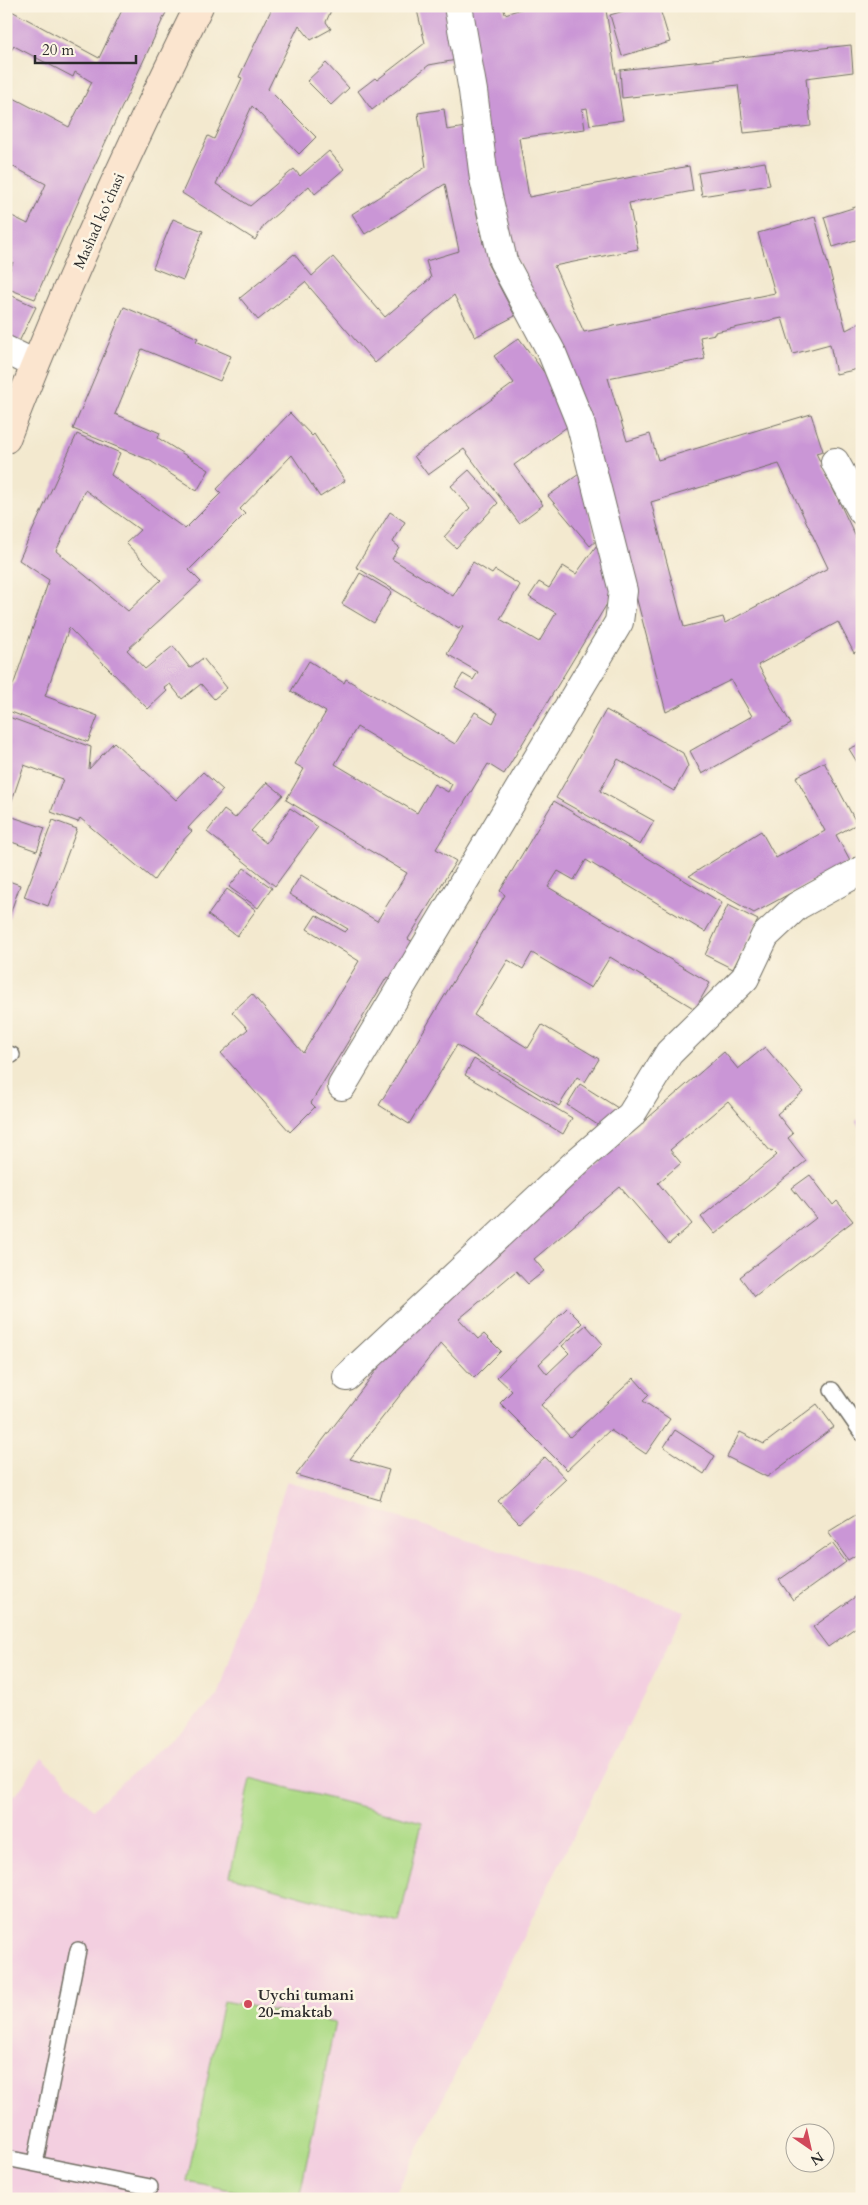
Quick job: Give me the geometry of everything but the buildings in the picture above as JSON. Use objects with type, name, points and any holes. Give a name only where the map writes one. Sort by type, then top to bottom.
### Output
[{"type":"street","name":"Mashad koʻchasi","points":[[6,439],[35,364],[143,120],[199,6]]},
{"type":"street","points":[[342,1086],[620,622],[623,591],[580,422],[552,353],[502,261],[484,179],[473,91],[458,6]]},
{"type":"street","points":[[6,350],[35,364]]},
{"type":"street","points":[[835,462],[862,512]]},
{"type":"street","points":[[347,1376],[579,1160],[631,1116],[670,1054],[745,978],[765,936],[797,906],[862,870]]},
{"type":"lane","points":[[832,1390],[862,1433]]},
{"type":"lane","points":[[35,2163],[78,1950]]},
{"type":"lane","points":[[6,2158],[150,2187]]},
{"type":"shaded area","name":"Uychi tumani 20-maktab","points":[[287,1481],[685,1611],[393,2199],[6,2199],[6,1791],[16,1795],[42,1758],[93,1809],[218,1696]]},
{"type":"green space","points":[[250,1778],[422,1822],[399,1923],[230,1876]]},
{"type":"green space","points":[[223,2001],[335,2022],[299,2199],[275,2199],[187,2181]]},
{"type":"place","name":"Uychi tumani 20-maktab","points":[[248,2004]]}]
